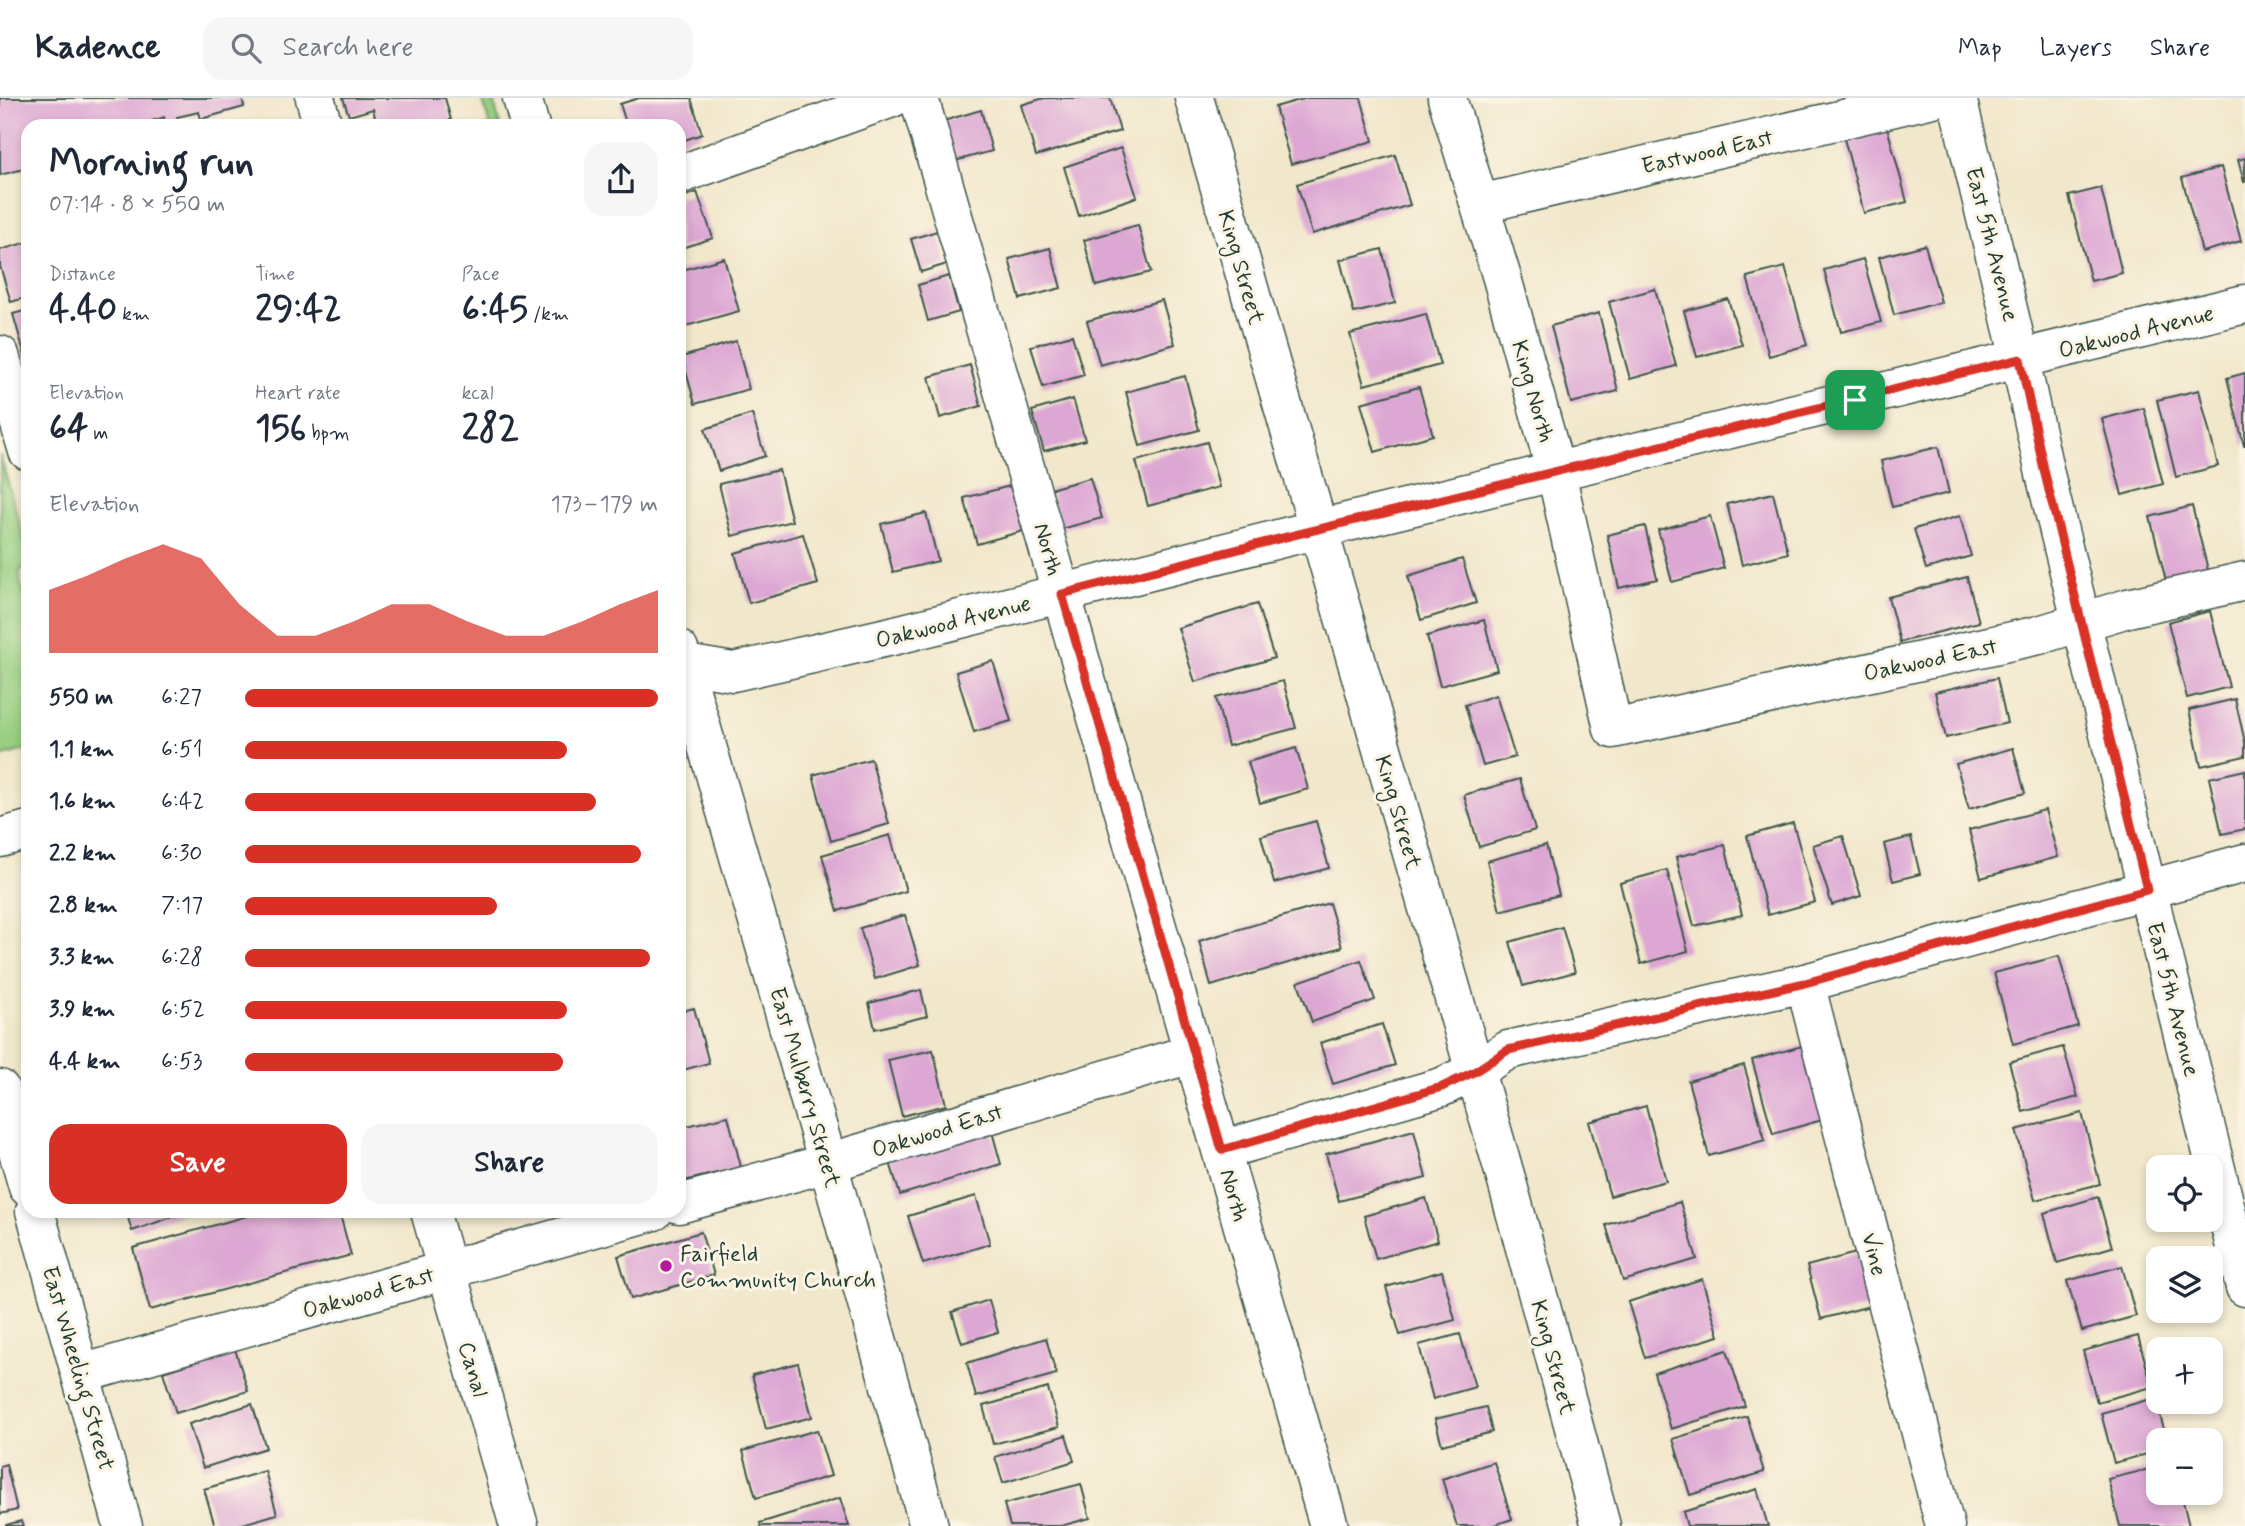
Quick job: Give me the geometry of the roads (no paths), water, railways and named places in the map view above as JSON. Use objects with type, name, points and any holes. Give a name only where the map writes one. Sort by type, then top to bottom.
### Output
[{"type":"street","points":[[315,98],[321,119]]},
{"type":"street","points":[[522,98],[528,119]]},
{"type":"street","points":[[686,172],[892,98]]},
{"type":"street","name":"North","points":[[919,98],[1329,1526]]},
{"type":"street","name":"King Street","points":[[1194,98],[1507,1182],[1550,1348],[1601,1526]]},
{"type":"street","name":"King North","points":[[1447,98],[1556,472],[1613,729]]},
{"type":"street","name":"Eastwood East","points":[[1480,204],[1933,98]]},
{"type":"street","name":"East 5th Avenue","points":[[1957,98],[2045,474],[2245,1287]]},
{"type":"street","name":"Oakwood Avenue","points":[[686,660],[733,672],[2245,304]]},
{"type":"street","points":[[3,380],[21,431]]},
{"type":"street","name":"Oakwood East","points":[[1613,729],[2039,635],[2128,608],[2245,581]]},
{"type":"street","name":"East Mulberry Street","points":[[686,679],[828,1163],[929,1526]]},
{"type":"street","points":[[0,838],[21,832]]},
{"type":"street","points":[[1222,1150],[1442,1087],[1474,1072],[1508,1050],[1805,983],[2245,863]]},
{"type":"street","name":"Vine","points":[[1805,983],[1945,1526]]},
{"type":"street","name":"Oakwood East","points":[[686,1202],[828,1163],[1194,1053]]},
{"type":"street","points":[[0,1089],[21,1162]]},
{"type":"street","name":"East Wheeling Street","points":[[37,1218],[123,1526]]},
{"type":"street","name":"Canal","points":[[432,1218],[519,1526]]},
{"type":"street","name":"Oakwood East","points":[[81,1374],[629,1218]]},
{"type":"place","name":"Fairfield Community Church","points":[[666,1266]]}]
